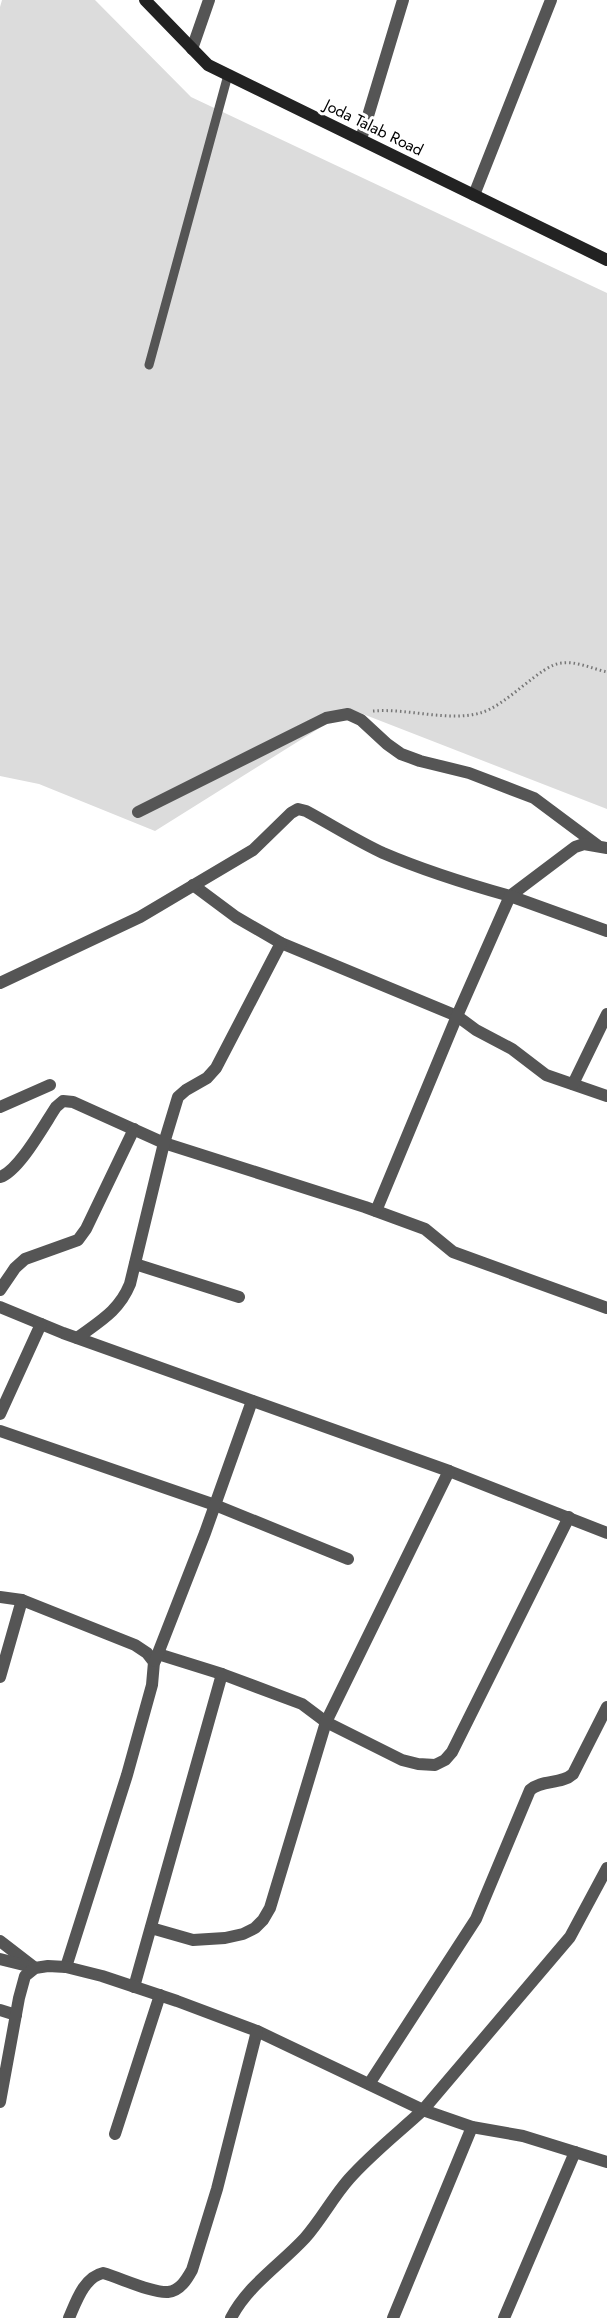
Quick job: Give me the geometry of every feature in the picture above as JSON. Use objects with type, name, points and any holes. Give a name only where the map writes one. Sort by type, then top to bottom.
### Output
[{"type":"street","name":"Joda Talab Road","points":[[144,0],[208,65],[607,260]]},
{"type":"street","points":[[192,49],[209,0]]},
{"type":"street","points":[[361,139],[403,0]]},
{"type":"street","points":[[474,195],[551,0]]},
{"type":"street","points":[[138,812],[326,718],[348,714],[361,720],[401,754],[469,773],[534,798],[602,847]]},
{"type":"street","points":[[0,983],[119,928],[253,850],[298,809],[406,862],[607,931]]},
{"type":"street","points":[[376,1211],[457,1016],[510,897],[575,847],[584,844],[602,847]]},
{"type":"street","points":[[193,885],[236,917],[281,943],[457,1016],[476,1030],[512,1049],[546,1074],[607,1096]]},
{"type":"street","points":[[77,1338],[114,1311],[124,1299],[178,1097],[207,1078],[216,1068],[281,943]]},
{"type":"street","points":[[573,1084],[607,1014]]},
{"type":"street","points":[[0,1107],[50,1085]]},
{"type":"street","points":[[0,1177],[18,1163],[56,1107],[63,1101],[73,1102],[164,1143],[425,1229],[453,1252],[607,1308]]},
{"type":"street","points":[[0,1290],[15,1268],[25,1259],[78,1240],[87,1228],[134,1129]]},
{"type":"street","points":[[135,1264],[239,1297]]},
{"type":"street","points":[[0,1307],[77,1338],[449,1471],[607,1533]]},
{"type":"street","points":[[0,1414],[41,1324]]},
{"type":"street","points":[[66,1967],[127,1775],[152,1685],[156,1658],[252,1401]]},
{"type":"street","points":[[0,1431],[215,1505],[348,1559]]},
{"type":"street","points":[[151,1928],[193,1940],[207,1940],[243,1934],[263,1920],[270,1908],[326,1722],[449,1471]]},
{"type":"street","points":[[0,1598],[22,1600],[135,1645],[156,1658],[222,1674],[302,1704],[326,1722],[402,1760],[435,1765],[445,1760],[452,1752],[569,1517]]},
{"type":"street","points":[[0,1677],[22,1600]]},
{"type":"street","points":[[134,1987],[222,1674]]},
{"type":"street","points":[[369,2084],[476,1919],[530,1790],[538,1785],[566,1779],[573,1774],[607,1707]]},
{"type":"street","points":[[231,2318],[238,2304],[251,2288],[306,2237],[348,2180],[423,2110],[570,1937],[607,1868]]},
{"type":"street","points":[[0,1941],[35,1968]]},
{"type":"street","points":[[0,1959],[35,1968],[66,1967],[160,1995],[257,2031],[423,2110],[472,2127],[523,2136],[607,2162]]},
{"type":"street","points":[[0,2102],[3,2072],[25,1976],[35,1968]]},
{"type":"street","points":[[115,2134],[160,1995]]},
{"type":"street","points":[[0,2010],[16,2014]]},
{"type":"street","points":[[69,2318],[80,2294],[96,2274],[103,2273],[154,2290],[168,2292],[177,2289],[186,2281],[192,2270],[217,2189],[257,2031]]},
{"type":"street","points":[[393,2318],[472,2127]]},
{"type":"street","points":[[504,2318],[575,2152]]},
{"type":"lane","points":[[149,365],[228,75]]},
{"type":"path","points":[[348,714],[380,711],[464,716],[478,714],[505,700],[552,665],[574,663],[607,672]]},
{"type":"shaded area","points":[[2,0],[95,0],[191,97],[607,293],[607,809],[350,709],[155,831],[39,784],[0,776],[0,7]]}]
